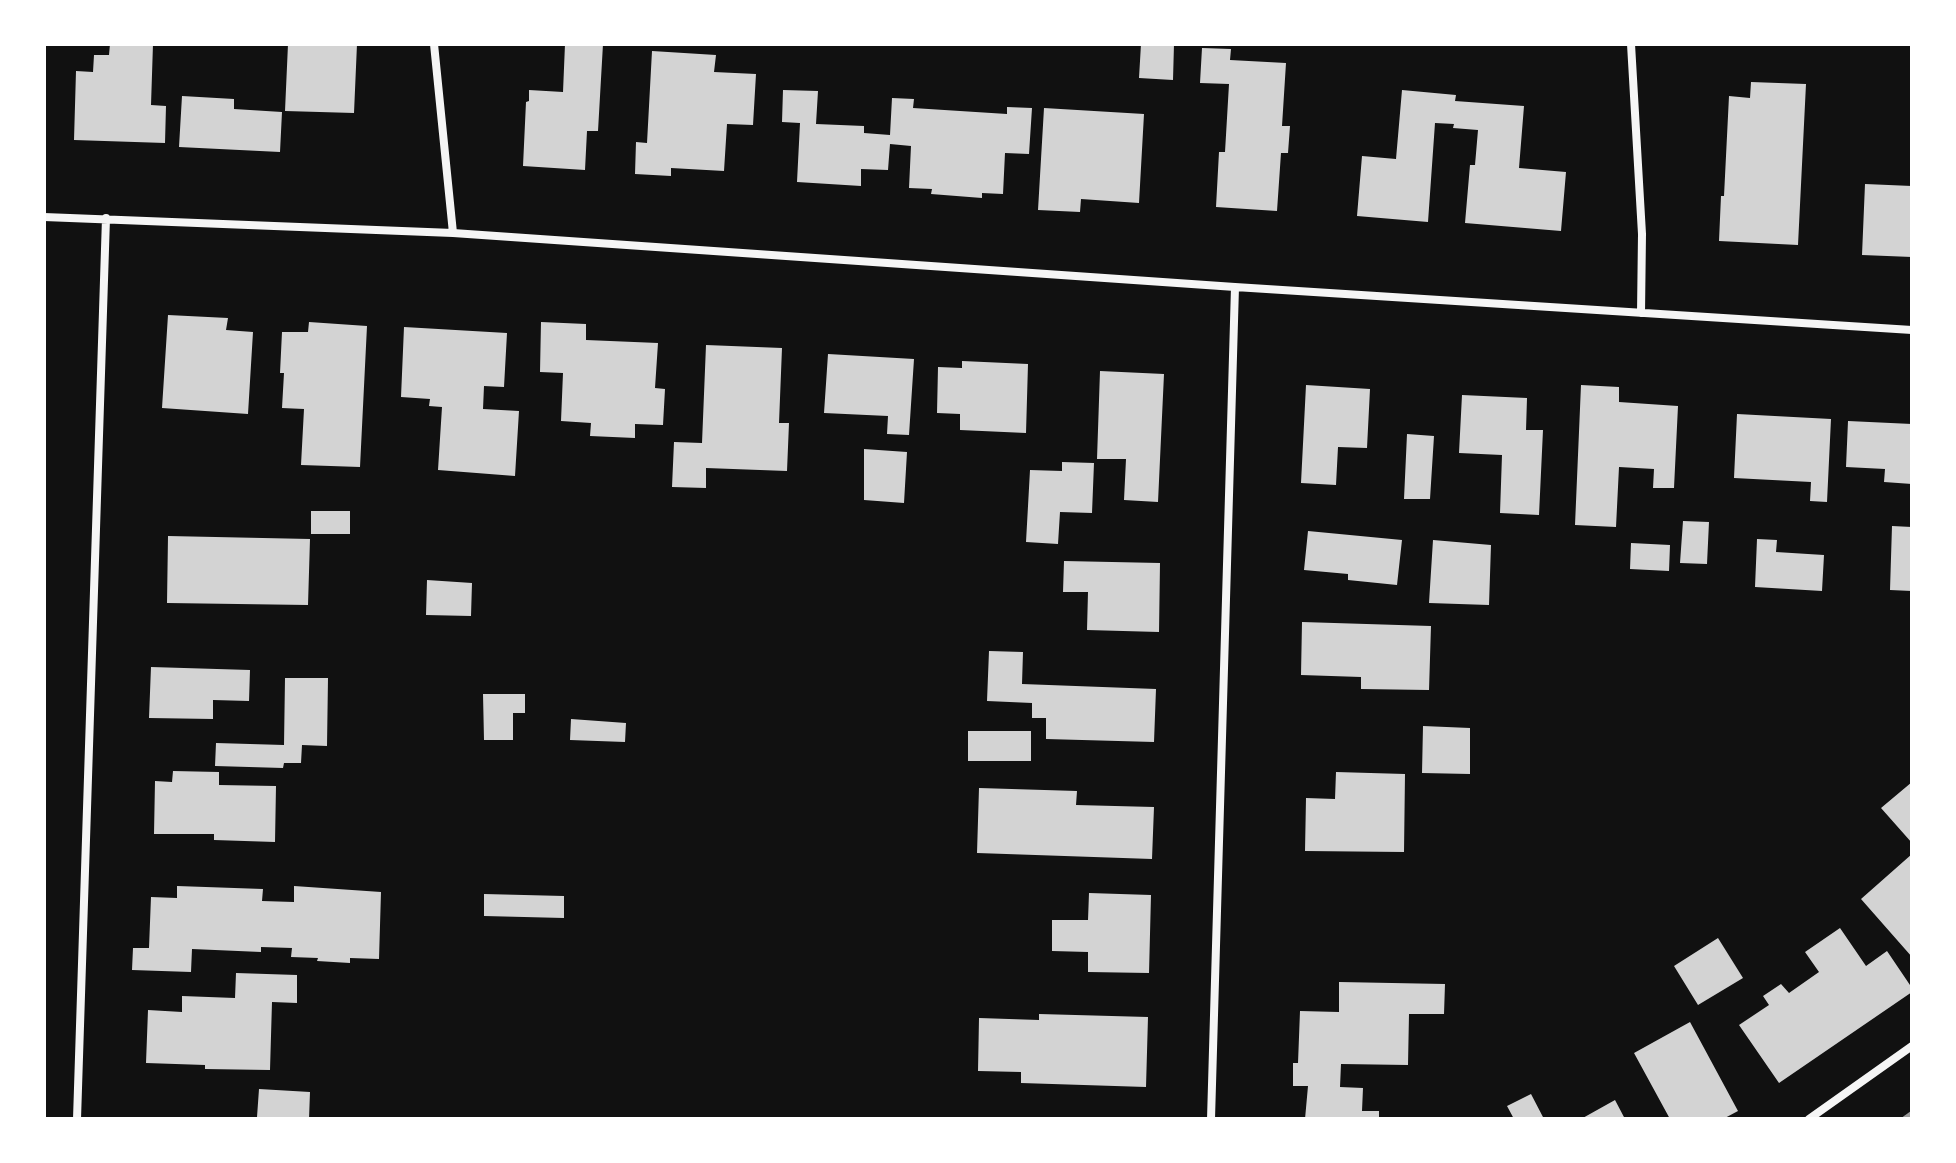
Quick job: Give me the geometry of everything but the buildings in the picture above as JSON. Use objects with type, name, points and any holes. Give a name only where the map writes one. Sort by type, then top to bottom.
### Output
[{"type":"street","points":[[434,44],[453,233]]},
{"type":"street","points":[[1631,44],[1642,234],[1641,313]]},
{"type":"street","points":[[44,217],[453,233],[1912,330]]},
{"type":"street","points":[[77,1119],[106,218]]},
{"type":"street","points":[[1211,1119],[1235,287]]},
{"type":"street","points":[[1809,1119],[1912,1046]]},
{"type":"railway","points":[[1905,1119],[1912,1114]]}]
